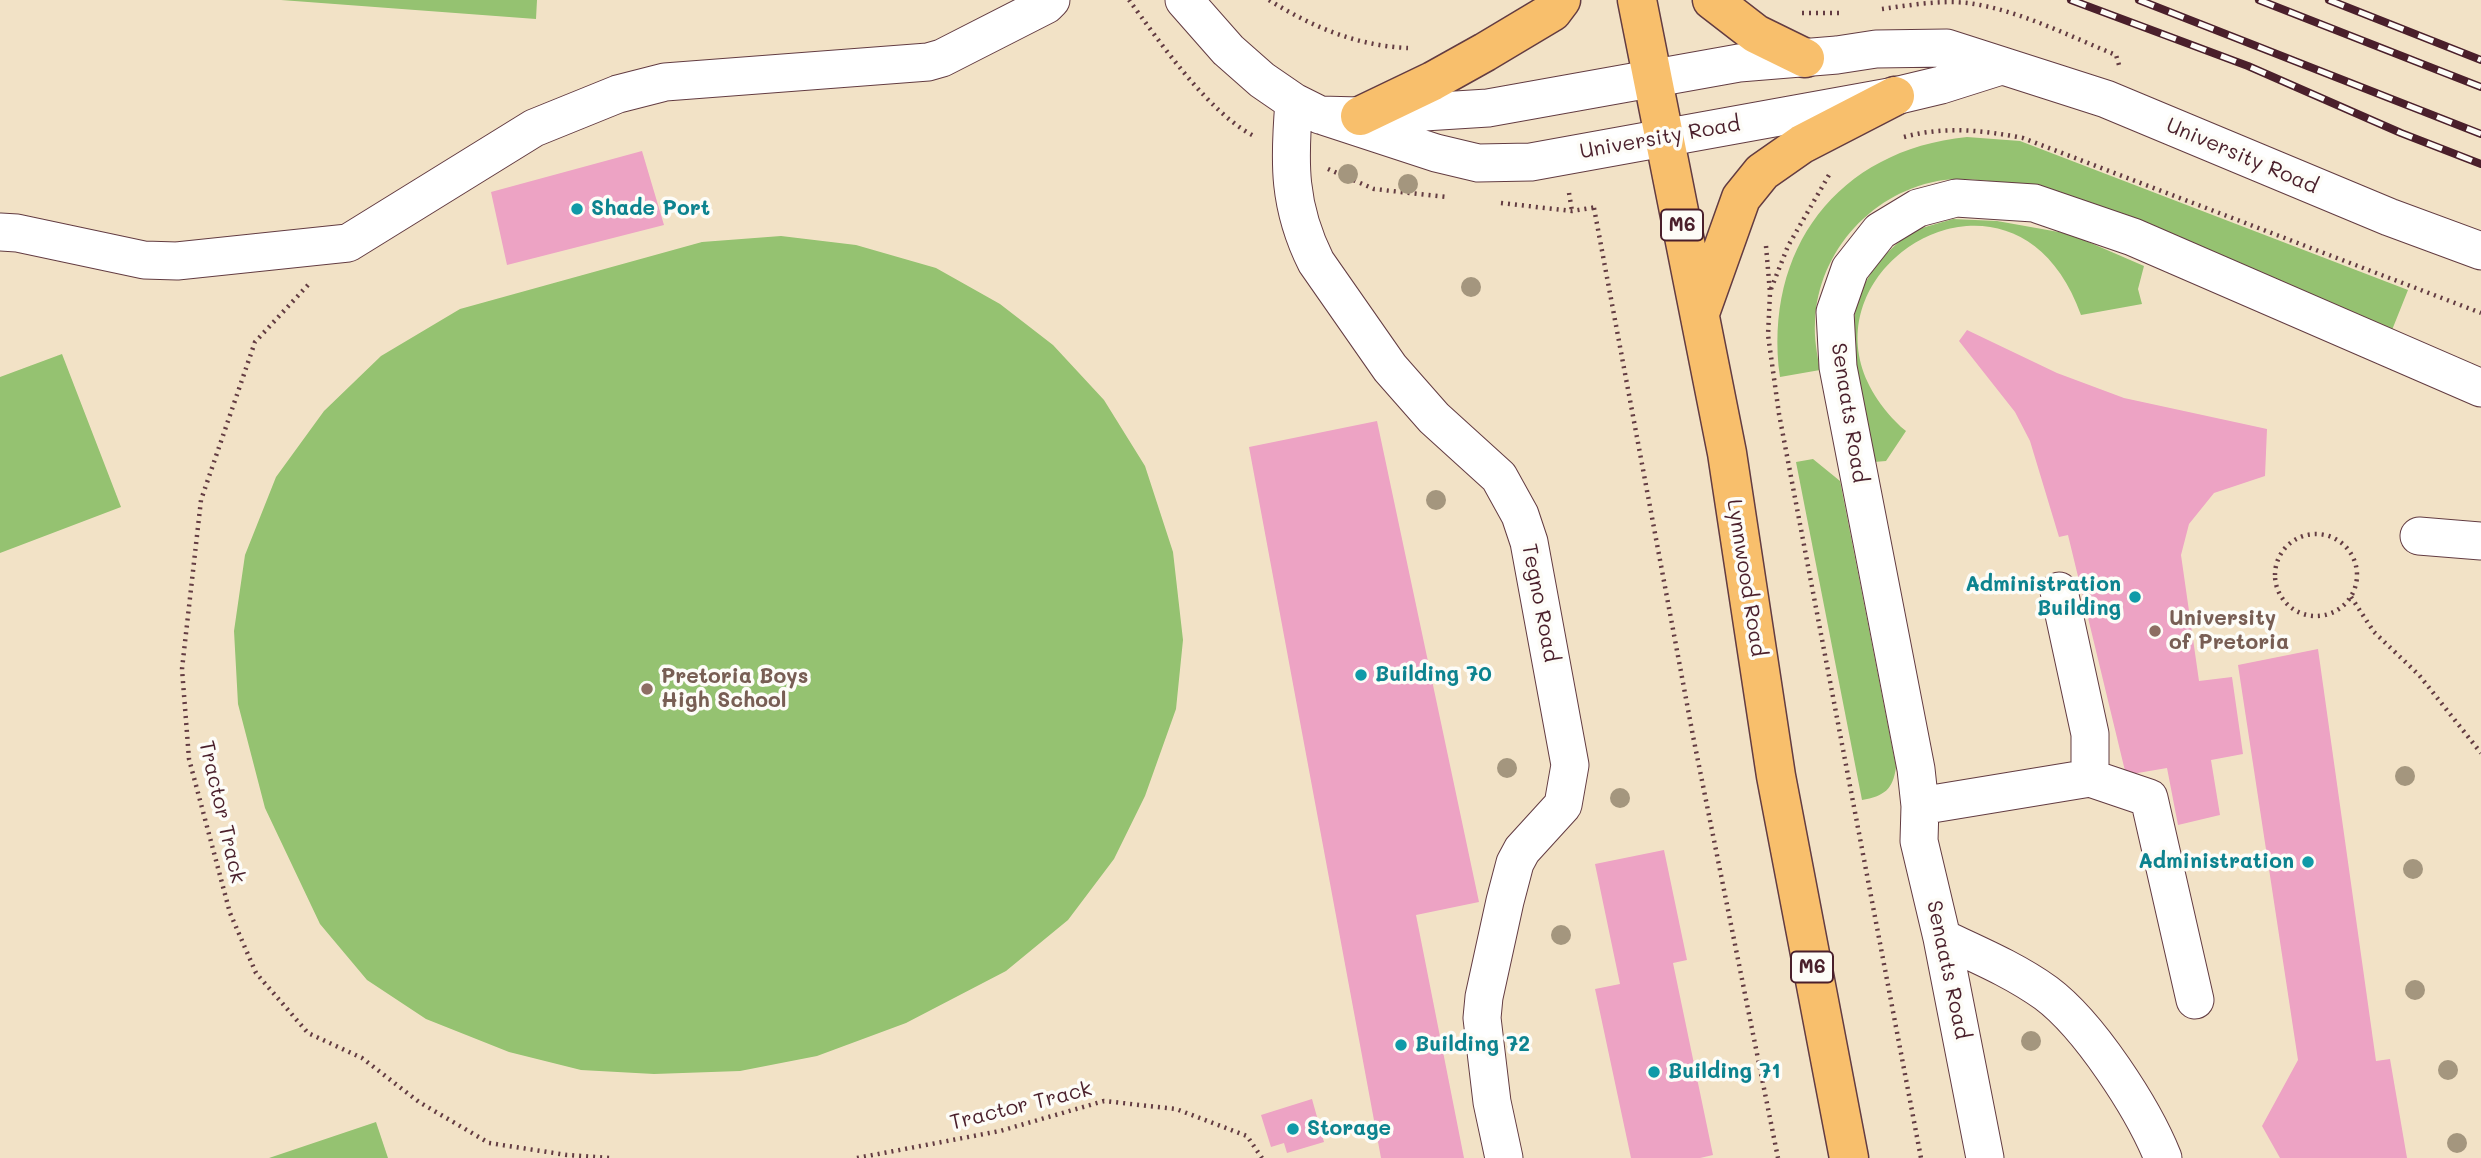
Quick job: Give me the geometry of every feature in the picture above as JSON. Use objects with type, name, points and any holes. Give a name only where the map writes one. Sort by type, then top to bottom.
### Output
[{"type":"main road","points":[[1360,116],[1433,81],[1504,41],[1552,12],[1561,0]]},
{"type":"main road","name":"Lynnwood Road","points":[[1637,0],[1727,453],[1776,776],[1849,1158]]},
{"type":"main road","points":[[1712,0],[1756,34],[1805,58]]},
{"type":"main road","points":[[1699,313],[1741,198],[1762,172],[1792,149],[1895,96]]},
{"type":"street","points":[[0,232],[17,233],[144,260],[177,261],[348,243],[534,128],[618,94],[665,82],[928,62],[981,38],[1051,0]]},
{"type":"street","name":"University Road","points":[[1184,0],[1227,50],[1262,80],[1307,108],[1436,153],[1478,163],[1531,162],[1895,96],[2001,66]]},
{"type":"street","name":"University Road","points":[[1307,108],[1360,116],[1488,108],[1739,63],[1875,49],[1947,48],[2106,99],[2389,217],[2481,251]]},
{"type":"street","name":"Tegno Road","points":[[1307,108],[1290,153],[1293,201],[1316,262],[1390,368],[1434,418],[1499,477],[1520,515],[1529,542],[1570,765],[1563,805],[1522,850],[1515,863],[1504,901],[1484,998],[1482,1018],[1492,1102],[1504,1158]]},
{"type":"street","name":"Senaats Road","points":[[1985,1158],[1942,937],[1919,841],[1920,806],[1916,769],[1838,367],[1835,312],[1850,268],[1880,231],[1918,208],[1956,198],[2034,203],[2133,237],[2481,388]]},
{"type":"street","points":[[2419,536],[2481,541]]},
{"type":"street","points":[[2059,591],[2090,734],[2090,778]]},
{"type":"street","points":[[1920,806],[2090,778],[2149,799],[2195,1000]]},
{"type":"street","points":[[1942,937],[2015,973],[2049,995],[2087,1034],[2133,1099],[2152,1132],[2162,1158]]},
{"type":"path","points":[[1269,0],[1290,13],[1352,40],[1380,47],[1412,48]]},
{"type":"path","points":[[1894,140],[1944,129],[1990,132],[2023,138],[2481,313]]},
{"type":"path","points":[[1770,293],[1788,246],[1829,174],[1838,169]]},
{"type":"path","points":[[1569,193],[1572,211],[1596,207],[1696,750],[1778,1158]]},
{"type":"path","name":"Tractor Track","points":[[348,243],[255,342],[201,500],[182,669],[189,759],[230,913],[256,973],[308,1033],[362,1058],[419,1102],[489,1143],[566,1155],[610,1158]]},
{"type":"path","points":[[1766,243],[1770,293],[1768,335],[1779,414],[1921,1158]]},
{"type":"path","points":[[2322,534],[2345,546],[2353,557],[2357,571],[2351,597],[2342,607],[2318,616],[2304,614],[2292,608],[2277,587],[2278,560],[2285,548],[2295,539],[2322,534]]},
{"type":"path","points":[[2351,597],[2374,632],[2419,675],[2481,753]]},
{"type":"path","name":"Tractor Track","points":[[857,1158],[1000,1130],[1104,1101],[1176,1109],[1247,1136],[1262,1158]]},
{"type":"green space","points":[[281,0],[537,0],[536,19]]},
{"type":"green space","points":[[1967,137],[2020,141],[2408,290],[2392,330],[2008,183],[1968,179],[1944,180],[1918,186],[1895,196],[1873,210],[1854,228],[1827,271],[1819,296],[1815,328],[1820,370],[1780,377],[1778,331],[1784,288],[1797,249],[1818,214],[1846,185],[1881,162],[1921,146]]},
{"type":"green space","points":[[1953,219],[1997,221],[2070,234],[2144,266],[2138,289],[2142,304],[2081,315],[2047,257],[2002,229],[1954,228],[1909,247],[1875,281],[1858,327],[1866,378],[1906,431],[1886,461],[1874,462],[1853,358],[1856,308],[1865,284],[1894,246],[1922,228]]},
{"type":"green space","points":[[781,236],[856,245],[936,268],[1000,304],[1053,345],[1104,400],[1145,466],[1173,552],[1183,640],[1176,709],[1145,796],[1114,859],[1068,920],[1006,971],[906,1023],[817,1056],[740,1071],[654,1074],[581,1070],[509,1052],[426,1019],[367,980],[320,924],[265,808],[238,704],[234,631],[245,555],[276,477],[324,411],[381,356],[460,309],[702,242]]},
{"type":"green space","points":[[62,354],[121,507],[0,553],[0,377]]},
{"type":"green space","points":[[1813,459],[1840,481],[1896,767],[1893,781],[1886,791],[1862,800],[1796,462]]},
{"type":"green space","points":[[376,1122],[388,1158],[269,1158]]},
{"type":"building","name":"Shade Port","points":[[642,151],[664,225],[507,265],[491,192]]},
{"type":"building","name":"Administration Building","points":[[1967,330],[2057,373],[2124,398],[2267,429],[2265,476],[2214,493],[2189,524],[2181,555],[2199,681],[2232,677],[2243,754],[2211,760],[2220,815],[2178,825],[2167,768],[2126,775],[2068,535],[2059,537],[2030,441],[2015,412],[1959,341]]},
{"type":"building","name":"Building 70","points":[[1377,421],[1479,902],[1416,915],[1464,1158],[1381,1158],[1249,447]]},
{"type":"building","name":"Administration","points":[[2318,649],[2376,1061],[2390,1059],[2407,1158],[2280,1158],[2262,1126],[2298,1060],[2238,665]]},
{"type":"building","name":"Building 71","points":[[1664,850],[1687,960],[1673,963],[1713,1155],[1700,1158],[1631,1158],[1595,989],[1620,984],[1595,864]]},
{"type":"building","name":"Storage","points":[[1312,1099],[1324,1142],[1287,1153],[1284,1143],[1271,1147],[1261,1115]]},
{"type":"railway","points":[[2071,0],[2248,66],[2401,133],[2481,164]]},
{"type":"railway","points":[[2139,0],[2481,134]]},
{"type":"railway","points":[[2259,0],[2481,87]]},
{"type":"railway","points":[[2329,0],[2481,60]]},
{"type":"place","name":"Shade Port","points":[[577,209]]},
{"type":"place","name":"Administration Building","points":[[2135,597]]},
{"type":"place","name":"University of Pretoria","points":[[2155,631]]},
{"type":"place","name":"Building 70","points":[[1361,675]]},
{"type":"place","name":"Pretoria Boys High School","points":[[647,689]]},
{"type":"place","name":"Administration","points":[[2308,862]]},
{"type":"place","name":"Building 72","points":[[1401,1045]]},
{"type":"place","name":"Building 71","points":[[1654,1072]]},
{"type":"place","name":"Storage","points":[[1293,1129]]}]
